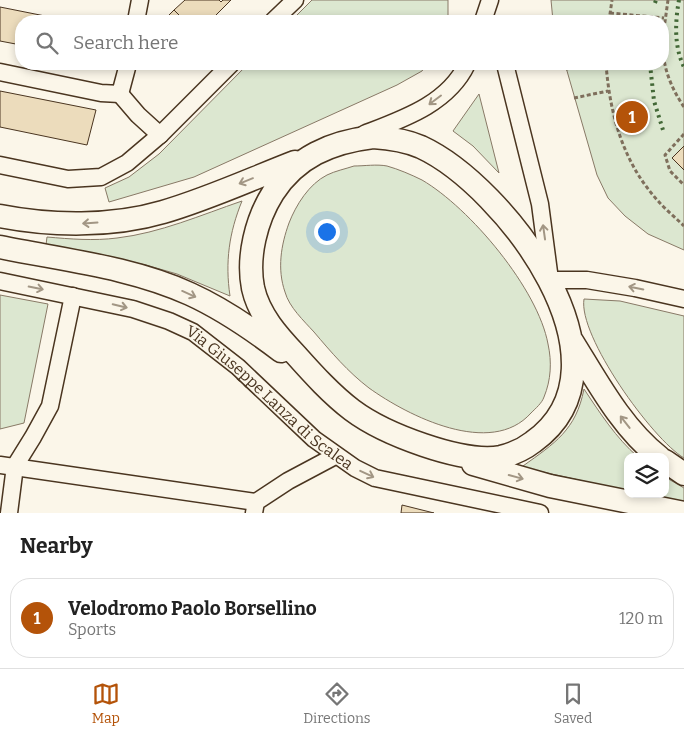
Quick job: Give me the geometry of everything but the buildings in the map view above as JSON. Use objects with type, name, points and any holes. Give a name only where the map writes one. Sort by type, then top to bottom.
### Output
[{"type":"street","points":[[137,15],[140,0]]},
{"type":"street","points":[[279,15],[295,0]]},
{"type":"street","points":[[485,15],[490,0]]},
{"type":"street","points":[[490,0],[494,15]]},
{"type":"street","points":[[120,94],[126,70]]},
{"type":"street","points":[[0,166],[68,179],[101,177],[127,162],[160,135],[225,70]]},
{"type":"street","points":[[0,216],[35,222],[80,223],[124,220],[161,213],[209,196],[418,112],[451,87],[464,70]]},
{"type":"street","points":[[506,70],[540,204],[550,280]]},
{"type":"street","points":[[0,72],[101,93],[120,94],[138,115],[160,135]]},
{"type":"street","points":[[352,139],[372,137],[406,141],[439,157],[460,172],[497,207],[530,248],[550,280],[571,340],[573,376],[567,400],[552,426],[527,447],[501,457],[487,458],[420,444]]},
{"type":"street","points":[[307,157],[294,167],[279,184],[267,203],[259,221],[254,243],[251,274],[258,304],[268,322],[321,383]]},
{"type":"street","points":[[0,247],[130,274],[189,294],[237,320],[370,422],[452,457],[517,477],[684,513]]},
{"type":"street","points":[[550,280],[587,280],[684,299]]},
{"type":"street","name":"Via Giuseppe Lanza di Scalea","points":[[0,281],[148,314],[193,332],[238,367],[314,439],[335,456],[375,478],[540,513]]},
{"type":"street","points":[[9,513],[8,465],[33,437],[50,406],[73,296]]},
{"type":"street","points":[[571,340],[613,407],[631,430],[655,453]]},
{"type":"street","points":[[8,465],[255,508],[288,481],[335,456]]},
{"type":"street","points":[[669,465],[684,474]]},
{"type":"path","points":[[612,0],[610,13],[632,15]]},
{"type":"path","points":[[665,15],[668,0]]},
{"type":"path","points":[[606,70],[613,118],[622,146],[636,172],[659,202],[684,226]]},
{"type":"path","points":[[665,70],[684,107]]},
{"type":"path","points":[[574,98],[608,91]]},
{"type":"path","points":[[684,134],[665,155],[670,171],[684,185]]},
{"type":"green space","points":[[312,0],[448,0],[448,15],[297,15]]},
{"type":"green space","points":[[551,0],[684,0],[684,250],[648,234],[625,216],[608,198],[597,175],[567,70],[669,70],[669,15],[552,15]]},
{"type":"green space","points":[[242,70],[423,70],[397,85],[194,177],[109,202],[105,188],[129,177],[159,154]]},
{"type":"green space","points":[[479,94],[499,173],[473,146],[453,131]]},
{"type":"green space","points":[[354,166],[387,166],[422,180],[441,193],[461,210],[499,252],[531,299],[542,322],[548,344],[550,357],[549,378],[543,399],[539,405],[514,426],[494,432],[472,432],[450,428],[405,410],[369,388],[354,375],[293,308],[287,298],[281,275],[281,257],[284,240],[292,216],[299,202],[320,179]]},
{"type":"green space","points":[[242,201],[229,248],[230,296],[177,274],[146,265],[46,245],[47,237],[100,239],[133,236],[180,223]]},
{"type":"green space","points":[[0,295],[48,304],[24,423],[0,429]]},
{"type":"green space","points":[[584,299],[620,301],[684,316],[684,458],[670,447],[654,430],[620,385],[593,337],[585,316]]},
{"type":"green space","points":[[584,389],[615,433],[633,453],[624,453],[624,490],[523,466],[545,450],[562,434],[576,415]]},
{"type":"green space","points":[[669,479],[684,488],[684,503],[661,498],[669,498]]},
{"type":"hedge","points":[[679,0],[676,34],[678,51],[684,67]]},
{"type":"hedge","points":[[651,70],[654,101],[663,130]]},
{"type":"place","name":"Velodromo Paolo Borsellino","points":[[632,117]]}]
